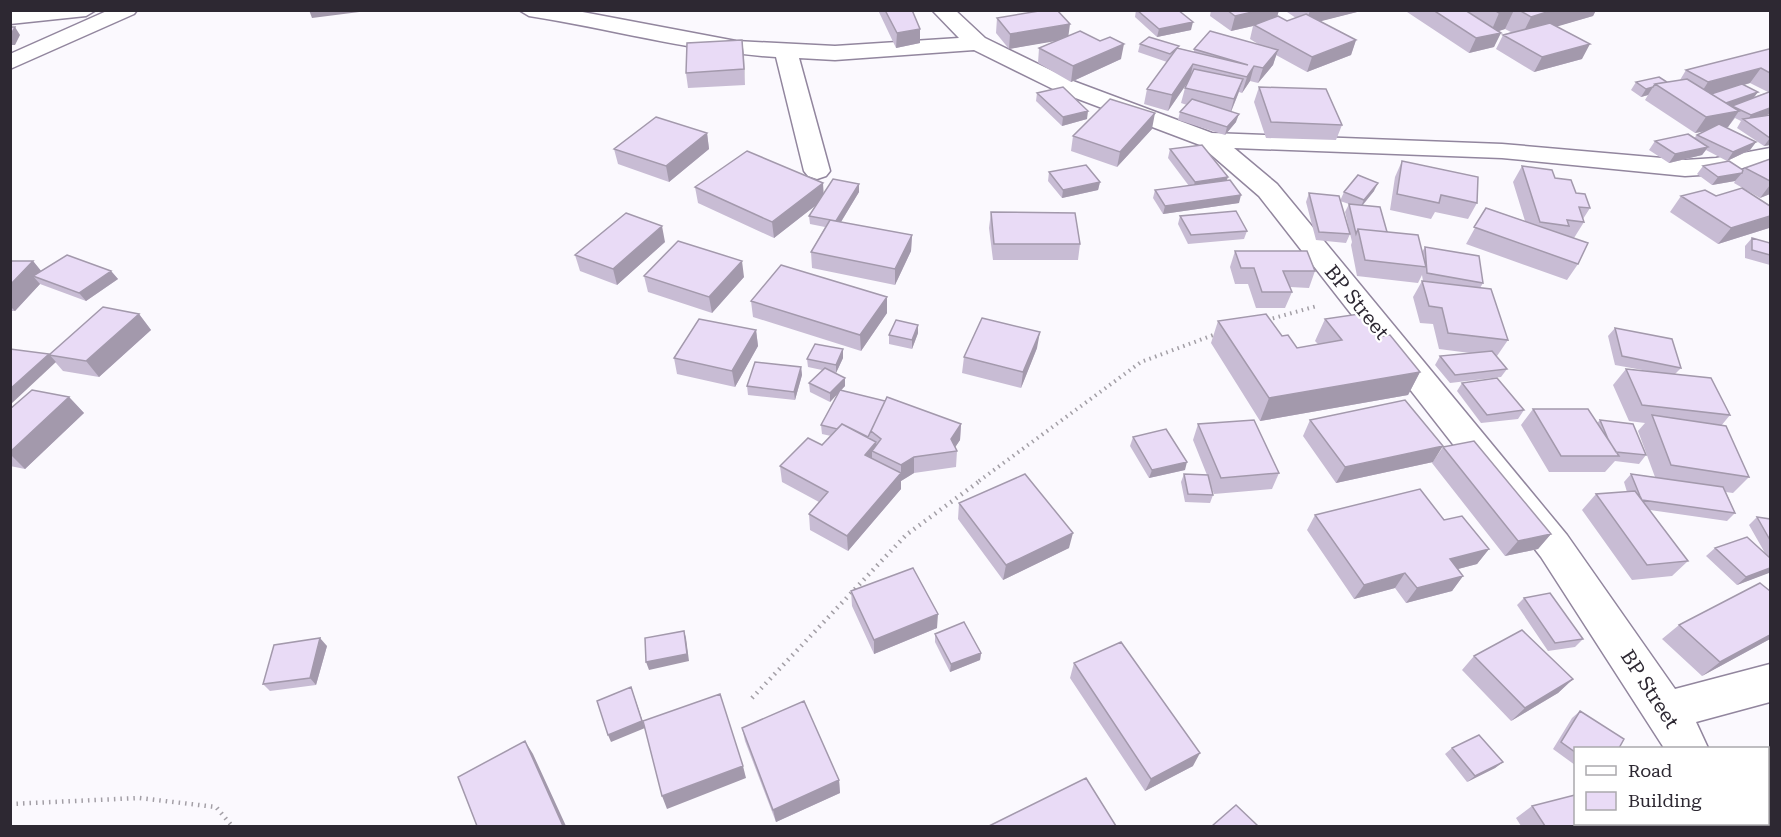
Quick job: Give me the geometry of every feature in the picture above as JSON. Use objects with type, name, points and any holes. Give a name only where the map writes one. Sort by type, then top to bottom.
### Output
[{"type":"street","points":[[10,18],[86,10]]},
{"type":"street","points":[[10,62],[127,10]]},
{"type":"street","name":"BP Street","points":[[942,10],[977,44],[1065,86],[1209,140],[1268,190],[1554,546],[1666,711],[1686,747]]},
{"type":"street","points":[[537,11],[606,22],[701,43],[786,51],[835,53],[977,44]]},
{"type":"street","points":[[786,51],[817,171]]},
{"type":"street","points":[[1209,140],[1502,151],[1685,168],[1716,166],[1770,155]]},
{"type":"street","points":[[1666,711],[1770,683]]},
{"type":"path","points":[[1257,323],[1353,297]]},
{"type":"path","points":[[752,698],[906,535],[1141,362],[1225,332]]},
{"type":"path","points":[[10,804],[139,798],[216,807],[232,826]]},
{"type":"building","points":[[885,10],[912,10],[920,29],[897,33]]},
{"type":"building","points":[[1057,10],[1070,24],[1010,34],[997,18]]},
{"type":"building","points":[[1137,10],[1178,10],[1193,22],[1159,29]]},
{"type":"building","points":[[1227,10],[1261,10],[1235,16]]},
{"type":"building","points":[[1433,10],[1465,10],[1501,33],[1476,38]]},
{"type":"building","points":[[1519,10],[1553,10],[1531,17]]},
{"type":"building","points":[[1306,14],[1356,40],[1312,57],[1254,25],[1278,16],[1287,21]]},
{"type":"building","points":[[1550,23],[1590,44],[1542,57],[1503,35]]},
{"type":"building","points":[[1080,31],[1100,41],[1110,37],[1124,44],[1073,66],[1039,48]]},
{"type":"building","points":[[1210,31],[1278,50],[1263,68],[1254,66],[1247,77],[1193,64],[1172,95],[1147,89],[1177,48],[1248,65],[1194,49]]},
{"type":"building","points":[[1149,37],[1179,46],[1170,54],[1140,44]]},
{"type":"building","points":[[742,40],[744,69],[686,73],[687,43]]},
{"type":"building","points":[[1770,49],[1770,73],[1761,68],[1708,82],[1686,70]]},
{"type":"building","points":[[1194,69],[1243,79],[1234,99],[1185,88]]},
{"type":"building","points":[[1659,77],[1667,82],[1655,84],[1646,89],[1636,82]]},
{"type":"building","points":[[1687,79],[1739,111],[1706,117],[1655,84]]},
{"type":"building","points":[[1742,84],[1758,92],[1726,103],[1711,94]]},
{"type":"building","points":[[1063,87],[1088,111],[1063,117],[1037,93]]},
{"type":"building","points":[[1259,87],[1326,89],[1342,125],[1271,122]]},
{"type":"building","points":[[1770,92],[1770,108],[1751,115],[1732,106]]},
{"type":"building","points":[[1110,99],[1155,113],[1120,152],[1073,136]]},
{"type":"building","points":[[1192,99],[1239,114],[1227,127],[1180,112]]},
{"type":"building","points":[[1770,115],[1770,138],[1743,119]]},
{"type":"building","points":[[656,117],[707,133],[666,166],[614,149]]},
{"type":"building","points":[[1719,124],[1756,142],[1733,152],[1697,135]]},
{"type":"building","points":[[1688,134],[1708,147],[1675,154],[1655,141]]},
{"type":"building","points":[[1202,145],[1228,177],[1195,182],[1170,149]]},
{"type":"building","points":[[747,151],[823,183],[772,222],[695,187]]},
{"type":"building","points":[[1770,159],[1770,181],[1745,168]]},
{"type":"building","points":[[1402,161],[1478,177],[1477,203],[1441,195],[1439,203],[1397,194]]},
{"type":"building","points":[[1729,161],[1743,170],[1742,173],[1718,177],[1703,166]]},
{"type":"building","points":[[1086,165],[1100,182],[1063,190],[1049,172]]},
{"type":"building","points":[[1522,166],[1552,170],[1555,178],[1571,180],[1576,193],[1585,194],[1590,208],[1579,207],[1584,222],[1567,220],[1569,226],[1540,222]]},
{"type":"building","points":[[1358,175],[1378,183],[1364,200],[1344,192]]},
{"type":"building","points":[[833,179],[859,184],[836,221],[809,216]]},
{"type":"building","points":[[1230,180],[1241,195],[1165,206],[1155,190]]},
{"type":"building","points":[[1742,188],[1770,206],[1770,216],[1731,228],[1681,196],[1705,190],[1716,196]]},
{"type":"building","points":[[1309,193],[1339,196],[1350,234],[1319,232]]},
{"type":"building","points":[[1349,204],[1380,207],[1387,232],[1358,229],[1356,234]]},
{"type":"building","points":[[1486,208],[1588,243],[1578,264],[1474,227]]},
{"type":"building","points":[[1236,211],[1247,231],[1191,235],[1180,216]]},
{"type":"building","points":[[991,212],[1075,213],[1080,244],[994,244]]},
{"type":"building","points":[[626,213],[662,226],[613,269],[575,255]]},
{"type":"building","points":[[830,220],[912,235],[895,269],[811,252]]},
{"type":"building","points":[[1358,229],[1418,235],[1426,267],[1365,260]]},
{"type":"building","points":[[1752,238],[1770,243],[1770,255],[1752,250]]},
{"type":"building","points":[[678,241],[742,261],[709,297],[644,276]]},
{"type":"building","points":[[1425,247],[1479,256],[1483,283],[1427,273]]},
{"type":"building","points":[[1235,251],[1307,251],[1315,271],[1283,271],[1292,292],[1262,292],[1254,268],[1241,268]]},
{"type":"building","points":[[67,255],[111,271],[79,293],[33,276]]},
{"type":"building","points":[[10,261],[33,261],[10,285]]},
{"type":"building","points":[[781,265],[887,297],[860,335],[751,301]]},
{"type":"building","points":[[1422,281],[1491,289],[1508,340],[1448,333],[1442,308],[1429,306]]},
{"type":"building","points":[[103,307],[139,314],[86,361],[49,355]]},
{"type":"building","points":[[1266,314],[1282,336],[1288,335],[1297,348],[1342,340],[1325,319],[1359,314],[1377,337],[1390,335],[1420,372],[1269,398],[1218,321]]},
{"type":"building","points":[[982,318],[1040,332],[1023,372],[964,357]]},
{"type":"building","points":[[699,319],[756,330],[732,371],[674,358]]},
{"type":"building","points":[[896,320],[918,325],[912,340],[889,335]]},
{"type":"building","points":[[1615,328],[1672,339],[1681,368],[1622,356]]},
{"type":"building","points":[[815,344],[843,349],[836,365],[807,359]]},
{"type":"building","points":[[10,349],[49,354],[10,389]]},
{"type":"building","points":[[1492,351],[1507,369],[1455,375],[1440,356]]},
{"type":"building","points":[[755,362],[801,367],[794,392],[747,386]]},
{"type":"building","points":[[825,368],[845,378],[830,393],[809,383]]},
{"type":"building","points":[[1626,369],[1711,378],[1730,415],[1642,405]]},
{"type":"building","points":[[1497,378],[1524,410],[1487,415],[1462,383]]},
{"type":"building","points":[[32,390],[69,397],[10,452],[10,409]]},
{"type":"building","points":[[840,390],[885,401],[868,437],[842,424],[837,429],[821,425]]},
{"type":"building","points":[[887,397],[961,424],[951,439],[957,451],[914,457],[901,465],[872,451],[881,439],[871,431]]},
{"type":"building","points":[[1405,400],[1443,446],[1345,467],[1310,420]]},
{"type":"building","points":[[1533,409],[1588,409],[1619,456],[1561,456]]},
{"type":"building","points":[[1652,415],[1726,426],[1749,477],[1671,465]]},
{"type":"building","points":[[1254,420],[1279,473],[1221,478],[1198,424]]},
{"type":"building","points":[[1600,420],[1633,424],[1646,455],[1616,452]]},
{"type":"building","points":[[842,424],[876,442],[865,455],[901,473],[847,536],[809,514],[828,492],[780,466],[808,438],[822,445]]},
{"type":"building","points":[[1166,429],[1187,462],[1152,470],[1133,437]]},
{"type":"building","points":[[1474,441],[1551,534],[1518,541],[1443,447]]},
{"type":"building","points":[[1025,474],[1073,533],[1006,565],[959,503]]},
{"type":"building","points":[[1184,474],[1208,475],[1213,495],[1188,494]]},
{"type":"building","points":[[1631,474],[1723,487],[1735,513],[1642,500]]},
{"type":"building","points":[[1420,489],[1444,520],[1462,516],[1489,549],[1450,559],[1463,576],[1417,588],[1405,573],[1364,585],[1315,515]]},
{"type":"building","points":[[1635,491],[1688,561],[1647,565],[1596,494]]},
{"type":"building","points":[[1757,517],[1770,519],[1770,540]]},
{"type":"building","points":[[1747,537],[1770,558],[1770,568],[1746,577],[1715,548]]},
{"type":"building","points":[[913,568],[938,614],[874,640],[851,591]]},
{"type":"building","points":[[1760,583],[1770,591],[1770,635],[1720,662],[1679,625]]},
{"type":"building","points":[[1550,593],[1583,639],[1555,643],[1524,598]]},
{"type":"building","points":[[964,622],[981,653],[951,664],[935,634]]},
{"type":"building","points":[[1522,630],[1573,679],[1525,708],[1474,656]]},
{"type":"building","points":[[684,631],[687,654],[646,662],[645,638]]},
{"type":"building","points":[[320,638],[310,678],[263,684],[274,645]]},
{"type":"building","points":[[1121,642],[1200,753],[1151,779],[1074,663]]},
{"type":"building","points":[[631,687],[642,721],[608,735],[597,701]]},
{"type":"building","points":[[720,694],[743,766],[662,796],[643,721]]},
{"type":"building","points":[[804,701],[839,780],[773,810],[742,728]]},
{"type":"building","points":[[1580,711],[1624,739],[1620,747],[1574,747],[1574,751],[1561,742]]},
{"type":"building","points":[[1479,735],[1503,762],[1475,776],[1452,748]]},
{"type":"building","points":[[525,741],[563,826],[477,826],[458,777]]},
{"type":"building","points":[[1086,778],[1116,826],[989,826]]},
{"type":"building","points":[[1574,795],[1574,825],[1643,826],[1545,826],[1532,806]]},
{"type":"building","points":[[1236,805],[1258,826],[1212,826]]}]
